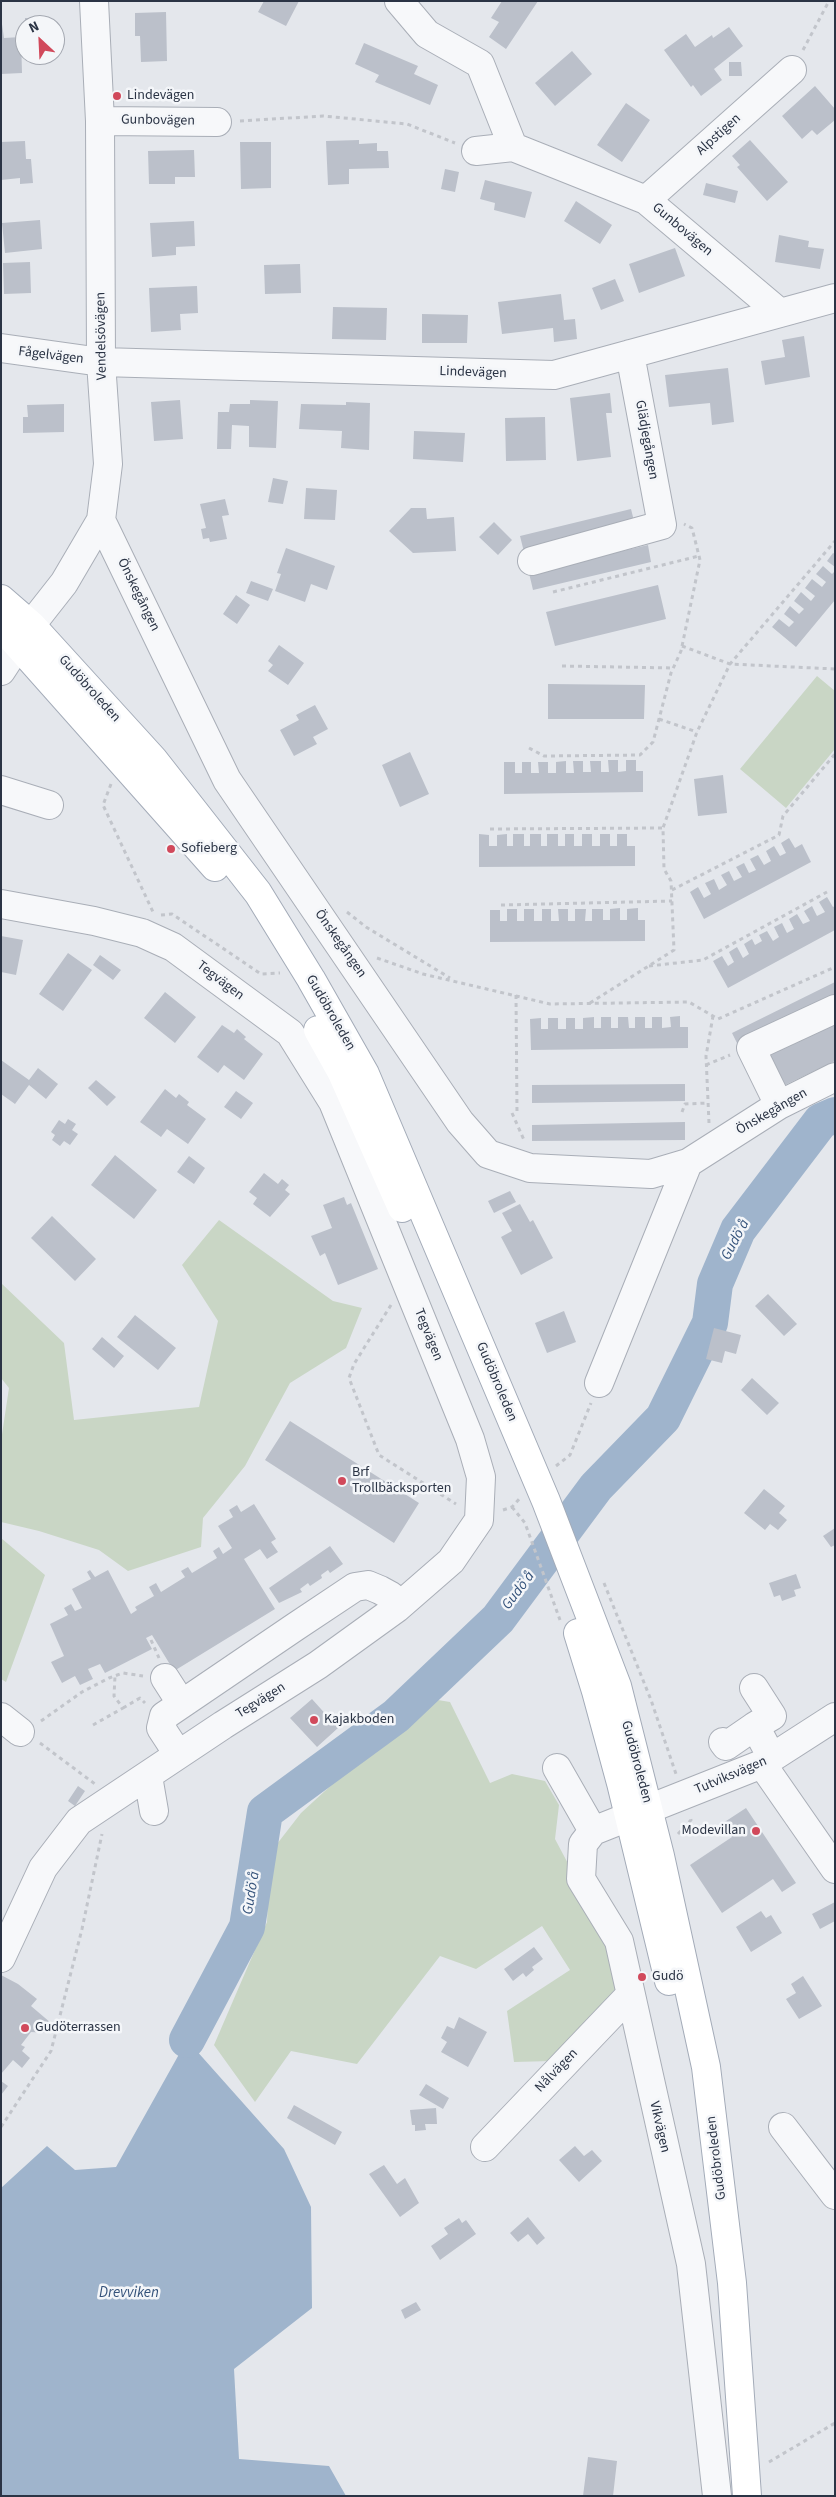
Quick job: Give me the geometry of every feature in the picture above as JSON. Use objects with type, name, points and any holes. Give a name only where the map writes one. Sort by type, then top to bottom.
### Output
[{"type":"main road","name":"Gudöbroleden","points":[[1,599],[25,635],[246,902],[342,1073],[557,1570],[596,1691],[639,1812],[732,2283],[747,2496]]},
{"type":"main road","name":"Gudöbroleden","points":[[1,626],[25,635]]},
{"type":"street","name":"Vendelsövägen","points":[[25,635],[64,583],[101,520],[108,464],[101,362],[100,121],[94,1]]},
{"type":"street","points":[[399,1],[427,34],[480,64],[513,147]]},
{"type":"street","name":"Alpstigen","points":[[646,200],[792,70]]},
{"type":"street","name":"Gunbovägen","points":[[100,121],[217,122]]},
{"type":"street","name":"Gunbovägen","points":[[476,151],[513,147],[646,200],[780,313]]},
{"type":"street","name":"Lindevägen","points":[[101,362],[554,375],[835,298]]},
{"type":"street","name":"Fågelvägen","points":[[1,348],[101,362]]},
{"type":"street","name":"Glädjegången","points":[[630,354],[661,518]]},
{"type":"street","points":[[532,561],[661,518]]},
{"type":"street","name":"Önskegången","points":[[101,520],[227,780],[460,1122],[488,1154],[530,1168],[651,1174],[688,1163],[779,1105],[835,1077]]},
{"type":"street","points":[[1,671],[25,635]]},
{"type":"street","points":[[1,790],[49,805]]},
{"type":"street","name":"Tegvägen","points":[[1,904],[94,921],[142,933],[173,946],[290,1033],[333,1102],[470,1439],[481,1477],[479,1520],[451,1561],[397,1608],[227,1730],[178,1754],[148,1776],[114,1796]]},
{"type":"street","points":[[779,1105],[752,1048],[835,1009]]},
{"type":"street","points":[[599,1383],[688,1163]]},
{"type":"street","points":[[178,1754],[161,1728],[164,1716],[355,1587],[368,1585],[380,1590],[391,1596],[397,1608]]},
{"type":"street","points":[[165,1678],[182,1703]]},
{"type":"street","points":[[722,1742],[726,1746],[772,1716],[754,1688]]},
{"type":"street","name":"Tutviksvägen","points":[[639,1812],[767,1761],[835,1717]]},
{"type":"street","points":[[755,1726],[767,1761],[835,1868]]},
{"type":"street","points":[[557,1768],[593,1831],[639,1812]]},
{"type":"street","points":[[148,1776],[154,1811]]},
{"type":"street","points":[[1,1958],[43,1868],[73,1816],[114,1796]]},
{"type":"street","name":"Vikvägen","points":[[593,1831],[583,1844],[581,1879],[619,1940],[691,2264],[716,2496]]},
{"type":"street","name":"Nålvägen","points":[[485,2147],[630,1995]]},
{"type":"street","points":[[783,2127],[835,2196]]},
{"type":"path","points":[[792,70],[830,1]]},
{"type":"path","points":[[217,122],[323,116],[407,124],[476,151]]},
{"type":"path","points":[[529,748],[544,756],[640,755],[653,742],[673,668],[682,646],[700,560],[692,528],[661,518]]},
{"type":"path","points":[[590,1003],[674,950],[672,890],[671,881],[664,869],[663,828],[697,732],[730,664],[835,541]]},
{"type":"path","points":[[553,592],[699,556]]},
{"type":"path","points":[[682,646],[730,664],[835,669]]},
{"type":"path","points":[[562,666],[673,668]]},
{"type":"path","points":[[659,719],[697,732]]},
{"type":"path","points":[[672,890],[779,835],[783,816],[835,754]]},
{"type":"path","points":[[114,776],[103,805],[154,915]]},
{"type":"path","points":[[490,829],[663,828]]},
{"type":"path","points":[[648,966],[703,960],[827,892]]},
{"type":"path","points":[[501,905],[672,901]]},
{"type":"path","points":[[344,910],[366,927],[452,979]]},
{"type":"path","points":[[371,956],[423,974],[452,979],[550,1004],[689,1002],[718,1019],[835,967]]},
{"type":"path","points":[[516,995],[517,1113]]},
{"type":"path","points":[[710,1149],[706,1056],[713,1016]]},
{"type":"path","points":[[682,1112],[684,1104],[708,1103]]},
{"type":"path","points":[[396,1298],[354,1364],[349,1378],[379,1455],[445,1497]]},
{"type":"path","points":[[530,1510],[557,1570]]},
{"type":"path","points":[[17,1728],[36,1730],[41,1721],[63,1704],[123,1673],[165,1678]]},
{"type":"path","points":[[115,1676],[114,1696],[123,1708]]},
{"type":"path","points":[[93,1725],[140,1698],[146,1706]]},
{"type":"path","points":[[17,1728],[69,1767],[114,1796]]},
{"type":"path","points":[[1,2127],[51,2050],[82,1929],[103,1833]]},
{"type":"path","points":[[769,2462],[835,2423]]},
{"type":"green space","points":[[817,676],[835,691],[835,749],[786,808],[740,769]]},
{"type":"green space","points":[[219,1220],[333,1301],[362,1308],[346,1348],[290,1383],[245,1466],[203,1518],[201,1547],[128,1571],[99,1550],[39,1531],[1,1522],[1,1441],[9,1388],[1,1378],[1,1283],[64,1343],[74,1420],[199,1407],[218,1321],[182,1265]]},
{"type":"green space","points":[[1,1538],[45,1575],[6,1682],[1,1679]]},
{"type":"green space","points":[[426,1698],[450,1702],[490,1783],[512,1774],[545,1781],[559,1805],[555,1839],[608,1939],[618,1992],[552,2061],[514,2062],[507,2011],[570,1970],[542,1926],[476,1969],[440,1956],[357,2064],[291,2051],[255,2102],[214,2045],[267,1922],[270,1853],[301,1813]]},
{"type":"water","name":"Drevviken","points":[[187,2040],[284,2149],[311,2207],[312,2308],[234,2369],[239,2459],[329,2466],[346,2496],[1,2496],[1,2188],[47,2146],[75,2170],[116,2167]]},
{"type":"building","points":[[264,1],[299,1],[286,26],[258,12]]},
{"type":"building","points":[[502,1],[538,1],[506,49],[489,37],[499,22],[491,18]]},
{"type":"building","points":[[166,12],[167,61],[141,62],[140,36],[135,36],[135,13]]},
{"type":"building","points":[[1,17],[4,38],[15,37],[15,65],[22,65],[22,73],[1,74]]},
{"type":"building","points":[[729,27],[743,46],[714,69],[722,80],[701,96],[693,85],[691,87],[664,50],[686,34],[695,47],[712,35],[713,38]]},
{"type":"building","points":[[364,43],[418,66],[414,74],[438,85],[430,105],[375,82],[379,75],[355,64]]},
{"type":"building","points":[[572,51],[592,74],[555,106],[535,83]]},
{"type":"building","points":[[729,62],[741,62],[742,76],[729,76]]},
{"type":"building","points":[[815,86],[835,109],[835,120],[817,135],[812,130],[802,139],[782,116]]},
{"type":"building","points":[[626,103],[650,120],[622,162],[597,145]]},
{"type":"building","points":[[359,140],[359,144],[377,143],[377,151],[388,151],[389,168],[349,169],[349,184],[328,185],[326,141]]},
{"type":"building","points":[[750,140],[788,182],[767,201],[737,167],[740,165],[732,156]]},
{"type":"building","points":[[25,141],[26,159],[31,159],[33,183],[20,184],[20,178],[1,180],[1,142]]},
{"type":"building","points":[[240,142],[271,142],[271,188],[241,189]]},
{"type":"building","points":[[194,150],[195,177],[175,177],[175,184],[149,184],[148,151]]},
{"type":"building","points":[[445,169],[459,172],[455,192],[441,189]]},
{"type":"building","points":[[485,180],[532,192],[525,218],[494,210],[495,203],[480,199]]},
{"type":"building","points":[[706,183],[738,191],[735,203],[703,195]]},
{"type":"building","points":[[576,201],[612,225],[600,244],[564,221]]},
{"type":"building","points":[[40,220],[42,249],[5,253],[2,223]]},
{"type":"building","points":[[194,221],[195,246],[176,247],[176,255],[152,257],[150,223]]},
{"type":"building","points":[[779,235],[809,241],[808,247],[824,249],[820,269],[775,262]]},
{"type":"building","points":[[675,248],[685,276],[639,293],[629,264]]},
{"type":"building","points":[[30,262],[31,293],[4,294],[3,263]]},
{"type":"building","points":[[300,264],[301,293],[265,294],[264,265]]},
{"type":"building","points":[[615,279],[624,301],[601,310],[592,288]]},
{"type":"building","points":[[197,286],[198,313],[180,314],[181,330],[151,332],[149,288]]},
{"type":"building","points":[[561,294],[564,320],[575,319],[577,339],[554,342],[553,328],[502,334],[498,302]]},
{"type":"building","points":[[333,307],[387,308],[386,340],[332,339]]},
{"type":"building","points":[[422,314],[468,315],[467,343],[422,343]]},
{"type":"building","points":[[804,336],[810,377],[765,385],[761,361],[785,357],[782,340]]},
{"type":"building","points":[[728,368],[734,422],[712,425],[710,403],[669,407],[665,375]]},
{"type":"building","points":[[610,393],[612,413],[606,413],[611,457],[577,461],[570,398]]},
{"type":"building","points":[[180,400],[183,439],[154,441],[151,402]]},
{"type":"building","points":[[250,400],[278,401],[276,448],[249,447],[249,426],[232,425],[231,449],[217,449],[218,412],[229,412],[230,404],[250,404]]},
{"type":"building","points":[[346,402],[370,403],[369,450],[341,448],[342,431],[299,429],[301,404],[346,405]]},
{"type":"building","points":[[64,404],[64,432],[23,433],[23,417],[28,417],[27,405]]},
{"type":"building","points":[[545,417],[546,460],[506,461],[505,418]]},
{"type":"building","points":[[414,431],[465,433],[463,462],[413,459]]},
{"type":"building","points":[[273,478],[288,481],[283,504],[268,502]]},
{"type":"building","points":[[306,488],[337,490],[335,520],[304,519]]},
{"type":"building","points":[[225,499],[229,515],[222,516],[227,539],[210,542],[209,538],[203,539],[201,529],[206,528],[200,504]]},
{"type":"building","points":[[411,508],[426,508],[427,519],[454,517],[456,551],[413,553],[389,531]]},
{"type":"building","points":[[631,509],[635,525],[524,552],[520,536]]},
{"type":"building","points":[[494,522],[512,540],[498,555],[479,537]]},
{"type":"building","points":[[648,545],[651,562],[533,590],[529,573]]},
{"type":"building","points":[[286,548],[335,566],[327,590],[311,584],[305,602],[275,591],[281,574],[277,573]]},
{"type":"building","points":[[833,553],[835,554],[835,567],[827,561]]},
{"type":"building","points":[[823,566],[832,574],[835,571],[835,600],[796,647],[772,627],[779,619],[789,627],[794,622],[784,614],[790,606],[799,614],[804,609],[794,601],[801,592],[811,601],[815,596],[805,588],[812,579],[822,587],[826,582],[816,574]]},
{"type":"building","points":[[251,581],[273,589],[268,601],[246,593]]},
{"type":"building","points":[[658,585],[666,619],[555,646],[546,612]]},
{"type":"building","points":[[236,595],[250,605],[237,624],[223,614]]},
{"type":"building","points":[[279,645],[304,663],[288,685],[268,671],[273,665],[268,661]]},
{"type":"building","points":[[548,684],[645,685],[644,719],[548,719]]},
{"type":"building","points":[[315,705],[328,729],[313,737],[317,744],[294,756],[280,730],[299,720],[296,715]]},
{"type":"building","points":[[410,752],[429,794],[400,807],[382,765]]},
{"type":"building","points":[[608,760],[618,760],[618,772],[626,771],[626,760],[636,760],[636,771],[643,771],[643,792],[504,794],[504,762],[515,762],[515,773],[522,773],[522,762],[531,762],[531,773],[539,773],[538,762],[548,762],[548,773],[556,773],[556,762],[566,761],[566,773],[574,773],[573,761],[583,761],[583,772],[591,772],[590,761],[601,761],[601,772],[609,772]]},
{"type":"building","points":[[723,775],[727,813],[698,816],[694,779]]},
{"type":"building","points":[[479,834],[489,835],[489,846],[497,846],[497,835],[507,834],[507,846],[513,846],[513,834],[524,834],[524,846],[530,846],[530,834],[541,834],[541,846],[547,846],[547,834],[558,834],[558,846],[565,846],[565,834],[574,834],[574,846],[582,846],[582,834],[592,834],[592,846],[600,846],[600,834],[610,834],[610,846],[617,846],[617,834],[627,834],[627,846],[635,846],[635,866],[479,867]]},
{"type":"building","points":[[789,838],[795,848],[802,844],[811,862],[704,919],[690,892],[698,887],[704,898],[711,894],[705,883],[714,879],[719,890],[727,885],[721,875],[729,871],[734,881],[742,877],[736,867],[744,863],[749,873],[756,870],[750,859],[758,855],[764,865],[771,861],[766,851],[774,846],[780,856],[786,853],[781,843]]},
{"type":"building","points":[[827,897],[833,907],[835,906],[835,930],[728,988],[713,961],[722,956],[728,966],[734,962],[729,952],[737,947],[743,958],[749,954],[744,944],[752,939],[755,945],[762,941],[759,935],[767,931],[773,941],[779,937],[774,927],[782,923],[787,933],[794,929],[789,919],[797,914],[803,924],[810,921],[804,911],[812,906],[817,916],[825,912],[819,902]]},
{"type":"building","points":[[620,908],[620,920],[627,920],[627,909],[638,908],[638,920],[645,920],[645,941],[490,942],[490,910],[500,910],[500,921],[507,921],[507,909],[517,909],[517,921],[524,921],[524,909],[534,909],[534,921],[542,921],[542,909],[551,909],[551,921],[559,921],[558,909],[568,909],[568,921],[575,921],[575,909],[586,909],[585,921],[592,921],[592,909],[603,909],[603,920],[610,920],[610,909]]},
{"type":"building","points":[[1,936],[23,940],[16,975],[1,972]]},
{"type":"building","points":[[68,953],[92,970],[63,1011],[39,994]]},
{"type":"building","points":[[100,955],[121,970],[113,980],[93,965]]},
{"type":"building","points":[[835,982],[835,998],[738,1045],[732,1033]]},
{"type":"building","points":[[165,992],[196,1017],[175,1043],[144,1018]]},
{"type":"building","points":[[680,1016],[680,1027],[688,1027],[688,1048],[531,1050],[530,1019],[541,1018],[541,1029],[548,1029],[548,1018],[558,1018],[558,1029],[566,1029],[566,1018],[575,1018],[575,1029],[583,1029],[583,1018],[594,1017],[594,1028],[601,1028],[601,1017],[611,1017],[611,1028],[618,1028],[618,1017],[628,1017],[629,1028],[635,1028],[635,1017],[645,1017],[645,1028],[652,1028],[652,1017],[662,1017],[662,1028],[671,1027],[670,1017]]},
{"type":"building","points":[[835,1023],[835,1061],[785,1085],[770,1055]]},
{"type":"building","points":[[222,1025],[234,1033],[237,1029],[246,1037],[244,1039],[263,1054],[244,1080],[224,1065],[218,1073],[197,1057]]},
{"type":"building","points":[[1,1060],[29,1080],[38,1068],[58,1084],[46,1099],[29,1085],[15,1104],[1,1094]]},
{"type":"building","points":[[96,1080],[116,1097],[107,1106],[88,1088]]},
{"type":"building","points":[[685,1084],[685,1101],[532,1103],[532,1085]]},
{"type":"building","points":[[165,1089],[176,1098],[179,1094],[189,1102],[187,1105],[206,1119],[188,1144],[167,1129],[161,1137],[140,1122]]},
{"type":"building","points":[[236,1091],[253,1103],[241,1119],[224,1107]]},
{"type":"building","points":[[68,1119],[76,1124],[72,1130],[78,1134],[70,1145],[64,1141],[60,1146],[52,1140],[55,1135],[51,1132],[59,1120],[65,1124]]},
{"type":"building","points":[[685,1122],[685,1140],[532,1141],[532,1125]]},
{"type":"building","points":[[115,1155],[157,1190],[134,1219],[91,1185]]},
{"type":"building","points":[[189,1156],[205,1168],[194,1184],[177,1172]]},
{"type":"building","points":[[264,1173],[278,1184],[282,1179],[289,1185],[285,1190],[290,1194],[270,1217],[253,1204],[257,1198],[249,1192]]},
{"type":"building","points":[[510,1191],[516,1202],[494,1213],[488,1201]]},
{"type":"building","points":[[344,1197],[347,1205],[351,1203],[378,1269],[338,1285],[325,1253],[320,1256],[311,1236],[332,1228],[323,1205]]},
{"type":"building","points":[[520,1204],[530,1222],[533,1220],[553,1258],[521,1275],[501,1237],[512,1231],[502,1213]]},
{"type":"building","points":[[52,1216],[96,1259],[75,1281],[31,1238]]},
{"type":"building","points":[[768,1294],[797,1324],[784,1336],[755,1306]]},
{"type":"building","points":[[564,1311],[576,1342],[547,1353],[535,1323]]},
{"type":"building","points":[[135,1315],[176,1348],[158,1370],[117,1337]]},
{"type":"building","points":[[714,1328],[741,1335],[736,1354],[725,1351],[722,1363],[706,1359]]},
{"type":"building","points":[[102,1337],[124,1356],[114,1368],[92,1349]]},
{"type":"building","points":[[752,1378],[779,1403],[767,1415],[741,1390]]},
{"type":"building","name":"Brf Trollbäcksporten","points":[[290,1421],[419,1503],[394,1543],[265,1460]]},
{"type":"building","points":[[764,1489],[785,1506],[779,1513],[787,1520],[778,1530],[770,1524],[765,1530],[744,1513]]},
{"type":"building","points":[[254,1504],[276,1539],[271,1542],[278,1552],[267,1559],[260,1549],[244,1559],[275,1609],[174,1671],[152,1635],[146,1638],[152,1649],[105,1673],[100,1664],[88,1669],[93,1679],[80,1685],[75,1676],[62,1683],[51,1662],[64,1656],[50,1624],[68,1615],[64,1608],[71,1604],[75,1611],[82,1608],[72,1589],[91,1579],[87,1572],[90,1570],[95,1577],[108,1570],[131,1614],[137,1610],[135,1607],[154,1596],[149,1587],[156,1583],[161,1592],[185,1577],[181,1571],[188,1567],[192,1573],[217,1558],[213,1551],[219,1547],[223,1554],[232,1548],[218,1526],[233,1517],[229,1510],[237,1505],[241,1512]]},
{"type":"building","points":[[835,1528],[835,1545],[831,1547],[823,1536]]},
{"type":"building","points":[[330,1546],[343,1564],[330,1573],[328,1570],[321,1575],[322,1578],[310,1586],[308,1583],[300,1589],[302,1592],[279,1603],[269,1588]]},
{"type":"building","points":[[796,1574],[801,1588],[794,1590],[796,1596],[782,1601],[780,1595],[774,1597],[769,1583]]},
{"type":"building","points":[[312,1699],[338,1728],[317,1747],[290,1718]]},
{"type":"building","points":[[78,1786],[85,1791],[75,1806],[68,1801]]},
{"type":"building","points":[[746,1808],[796,1883],[782,1892],[773,1879],[722,1913],[690,1865],[732,1837],[723,1823]]},
{"type":"building","points":[[835,1902],[835,1921],[820,1929],[812,1914]]},
{"type":"building","points":[[761,1911],[766,1918],[771,1915],[782,1933],[751,1952],[736,1927]]},
{"type":"building","points":[[534,1947],[543,1959],[532,1967],[534,1970],[526,1977],[523,1973],[513,1981],[504,1969]]},
{"type":"building","name":"Gudöterrassen","points":[[1,1975],[18,1984],[37,1999],[31,2006],[51,2023],[47,2033],[31,2032],[21,2045],[25,2047],[22,2051],[30,2058],[22,2068],[13,2060],[1,2074]]},
{"type":"building","points":[[803,1976],[822,2006],[799,2019],[786,1999],[796,1993],[791,1984]]},
{"type":"building","points":[[459,2017],[487,2032],[468,2067],[441,2052],[447,2042],[441,2038],[447,2026],[454,2029]]},
{"type":"building","points":[[1,2081],[8,2086],[1,2095]]},
{"type":"building","points":[[426,2084],[449,2098],[443,2109],[419,2095]]},
{"type":"building","points":[[294,2105],[342,2132],[335,2145],[287,2118]]},
{"type":"building","points":[[436,2108],[437,2124],[425,2124],[426,2130],[415,2131],[415,2125],[412,2125],[410,2110]]},
{"type":"building","points":[[575,2146],[584,2156],[592,2150],[602,2161],[579,2182],[559,2160]]},
{"type":"building","points":[[384,2165],[397,2184],[405,2178],[419,2203],[400,2217],[369,2174]]},
{"type":"building","points":[[528,2217],[545,2238],[537,2245],[528,2234],[518,2242],[510,2233]]},
{"type":"building","points":[[459,2218],[462,2223],[466,2220],[476,2234],[440,2260],[431,2246],[448,2234],[444,2228]]},
{"type":"building","points":[[416,2302],[421,2310],[405,2319],[401,2310]]},
{"type":"building","points":[[588,2457],[617,2461],[613,2496],[583,2496]]},
{"type":"waterway","name":"Gudö å","points":[[187,2040],[247,1927],[265,1812],[396,1716],[498,1619],[596,1487],[663,1418],[710,1323],[715,1284],[738,1230],[821,1121],[835,1115]]},
{"type":"place","name":"Lindevägen","points":[[117,96]]},
{"type":"place","name":"Sofieberg","points":[[171,849]]},
{"type":"place","name":"Brf Trollbäcksporten","points":[[342,1481]]},
{"type":"place","name":"Kajakboden","points":[[314,1720]]},
{"type":"place","name":"Modevillan","points":[[756,1831]]},
{"type":"place","name":"Gudö","points":[[642,1977]]},
{"type":"place","name":"Gudöterrassen","points":[[25,2028]]}]
